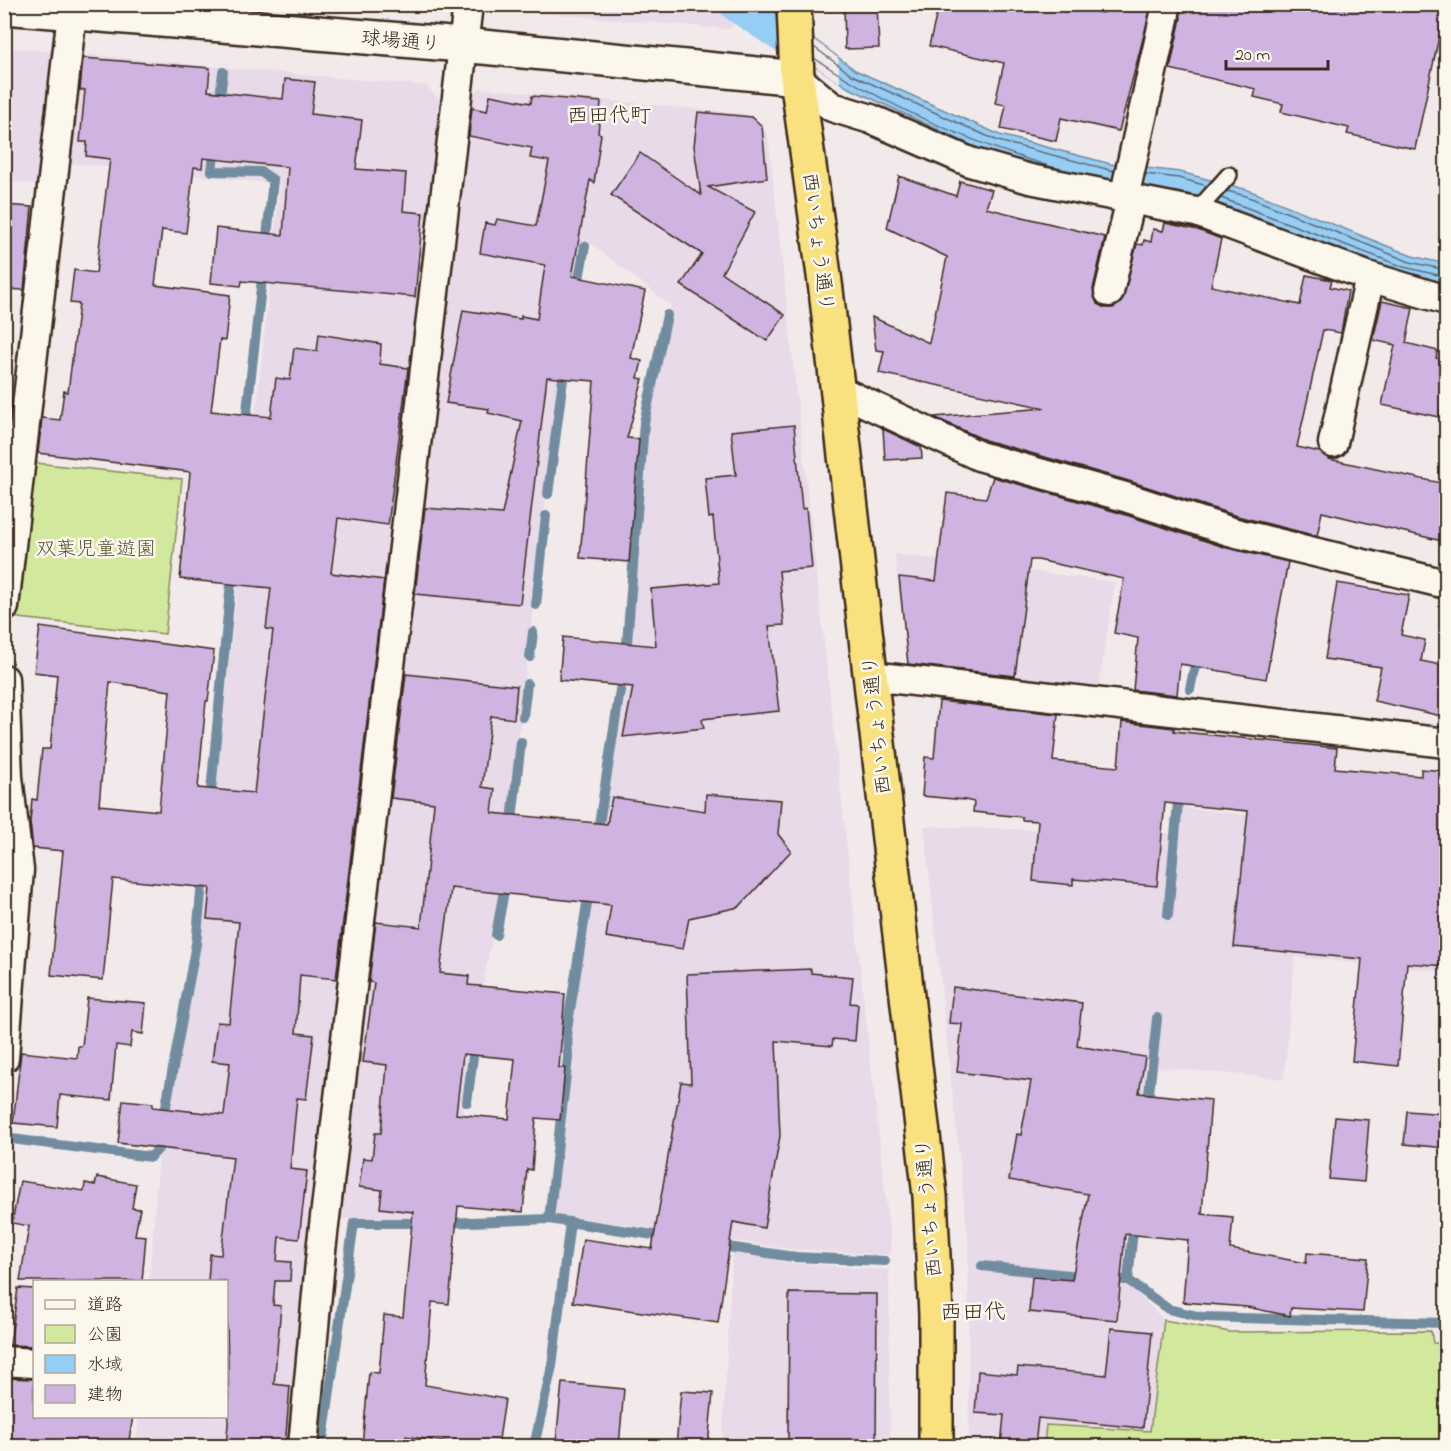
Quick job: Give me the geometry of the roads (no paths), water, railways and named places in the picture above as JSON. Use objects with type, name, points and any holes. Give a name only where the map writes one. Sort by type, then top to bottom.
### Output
[{"type":"highway","name":"西いちょう通り","points":[[794,6],[797,78],[871,676],[930,1196],[936,1315],[936,1446]]},
{"type":"street","points":[[303,1446],[321,1251],[468,4]]},
{"type":"street","name":"球場通り","points":[[4,7],[462,45],[797,78]]},
{"type":"street","points":[[4,607],[72,13]]},
{"type":"street","points":[[1109,292],[1128,198],[1133,159],[1165,14]]},
{"type":"street","points":[[797,78],[832,107],[871,119],[970,162],[1030,179],[1196,212],[1370,277],[1446,300]]},
{"type":"street","points":[[1333,443],[1370,277]]},
{"type":"street","points":[[836,389],[979,456],[1125,497],[1232,532],[1446,584]]},
{"type":"street","points":[[871,676],[1446,743]]},
{"type":"street","points":[[4,678],[8,777],[19,870],[4,1058]]},
{"type":"street","points":[[4,1361],[33,1363]]},
{"type":"lane","points":[[1196,212],[1229,176]]},
{"type":"water","points":[[749,5],[769,5],[855,70],[1000,135],[1111,164],[1180,172],[1248,190],[1412,256],[1446,264],[1446,283],[1402,273],[1226,206],[1175,192],[1096,186],[992,155],[847,87],[739,15]]},
{"type":"waterway","points":[[737,4],[785,36]]},
{"type":"waterway","points":[[219,106],[223,72]]},
{"type":"waterway","points":[[215,145],[212,171],[261,172],[273,180],[266,246]]},
{"type":"waterway","points":[[577,290],[585,246]]},
{"type":"waterway","points":[[245,428],[263,270]]},
{"type":"waterway","points":[[626,656],[644,423],[667,315]]},
{"type":"waterway","points":[[548,494],[565,364]]},
{"type":"waterway","points":[[536,605],[546,516]]},
{"type":"waterway","points":[[210,801],[232,572]]},
{"type":"waterway","points":[[530,657],[533,632]]},
{"type":"waterway","points":[[1190,689],[1198,652]]},
{"type":"waterway","points":[[597,837],[623,671]]},
{"type":"waterway","points":[[523,717],[527,684]]},
{"type":"waterway","points":[[511,829],[521,742]]},
{"type":"waterway","points":[[1168,915],[1179,791]]},
{"type":"waterway","points":[[4,1138],[151,1157],[158,1149],[196,944],[203,873]]},
{"type":"waterway","points":[[496,935],[506,880]]},
{"type":"waterway","points":[[549,1219],[568,1058],[567,1029],[589,891]]},
{"type":"waterway","points":[[1149,1094],[1157,1018]]},
{"type":"waterway","points":[[467,1102],[475,1042]]},
{"type":"waterway","points":[[444,1223],[549,1219],[667,1237]]},
{"type":"waterway","points":[[1128,1280],[1134,1221]]},
{"type":"waterway","points":[[534,1446],[552,1366],[570,1222]]},
{"type":"waterway","points":[[322,1446],[354,1223],[426,1223]]},
{"type":"waterway","points":[[715,1245],[794,1257],[885,1261]]},
{"type":"waterway","points":[[982,1266],[1088,1277]]},
{"type":"waterway","points":[[1109,1279],[1128,1280],[1168,1309],[1202,1317],[1446,1323]]},
{"type":"district","name":"西田代町","points":[[609,115]]},
{"type":"district","name":"西田代","points":[[973,1311]]},
{"type":"park label","name":"双葉児童遊園","points":[[96,548]]}]
